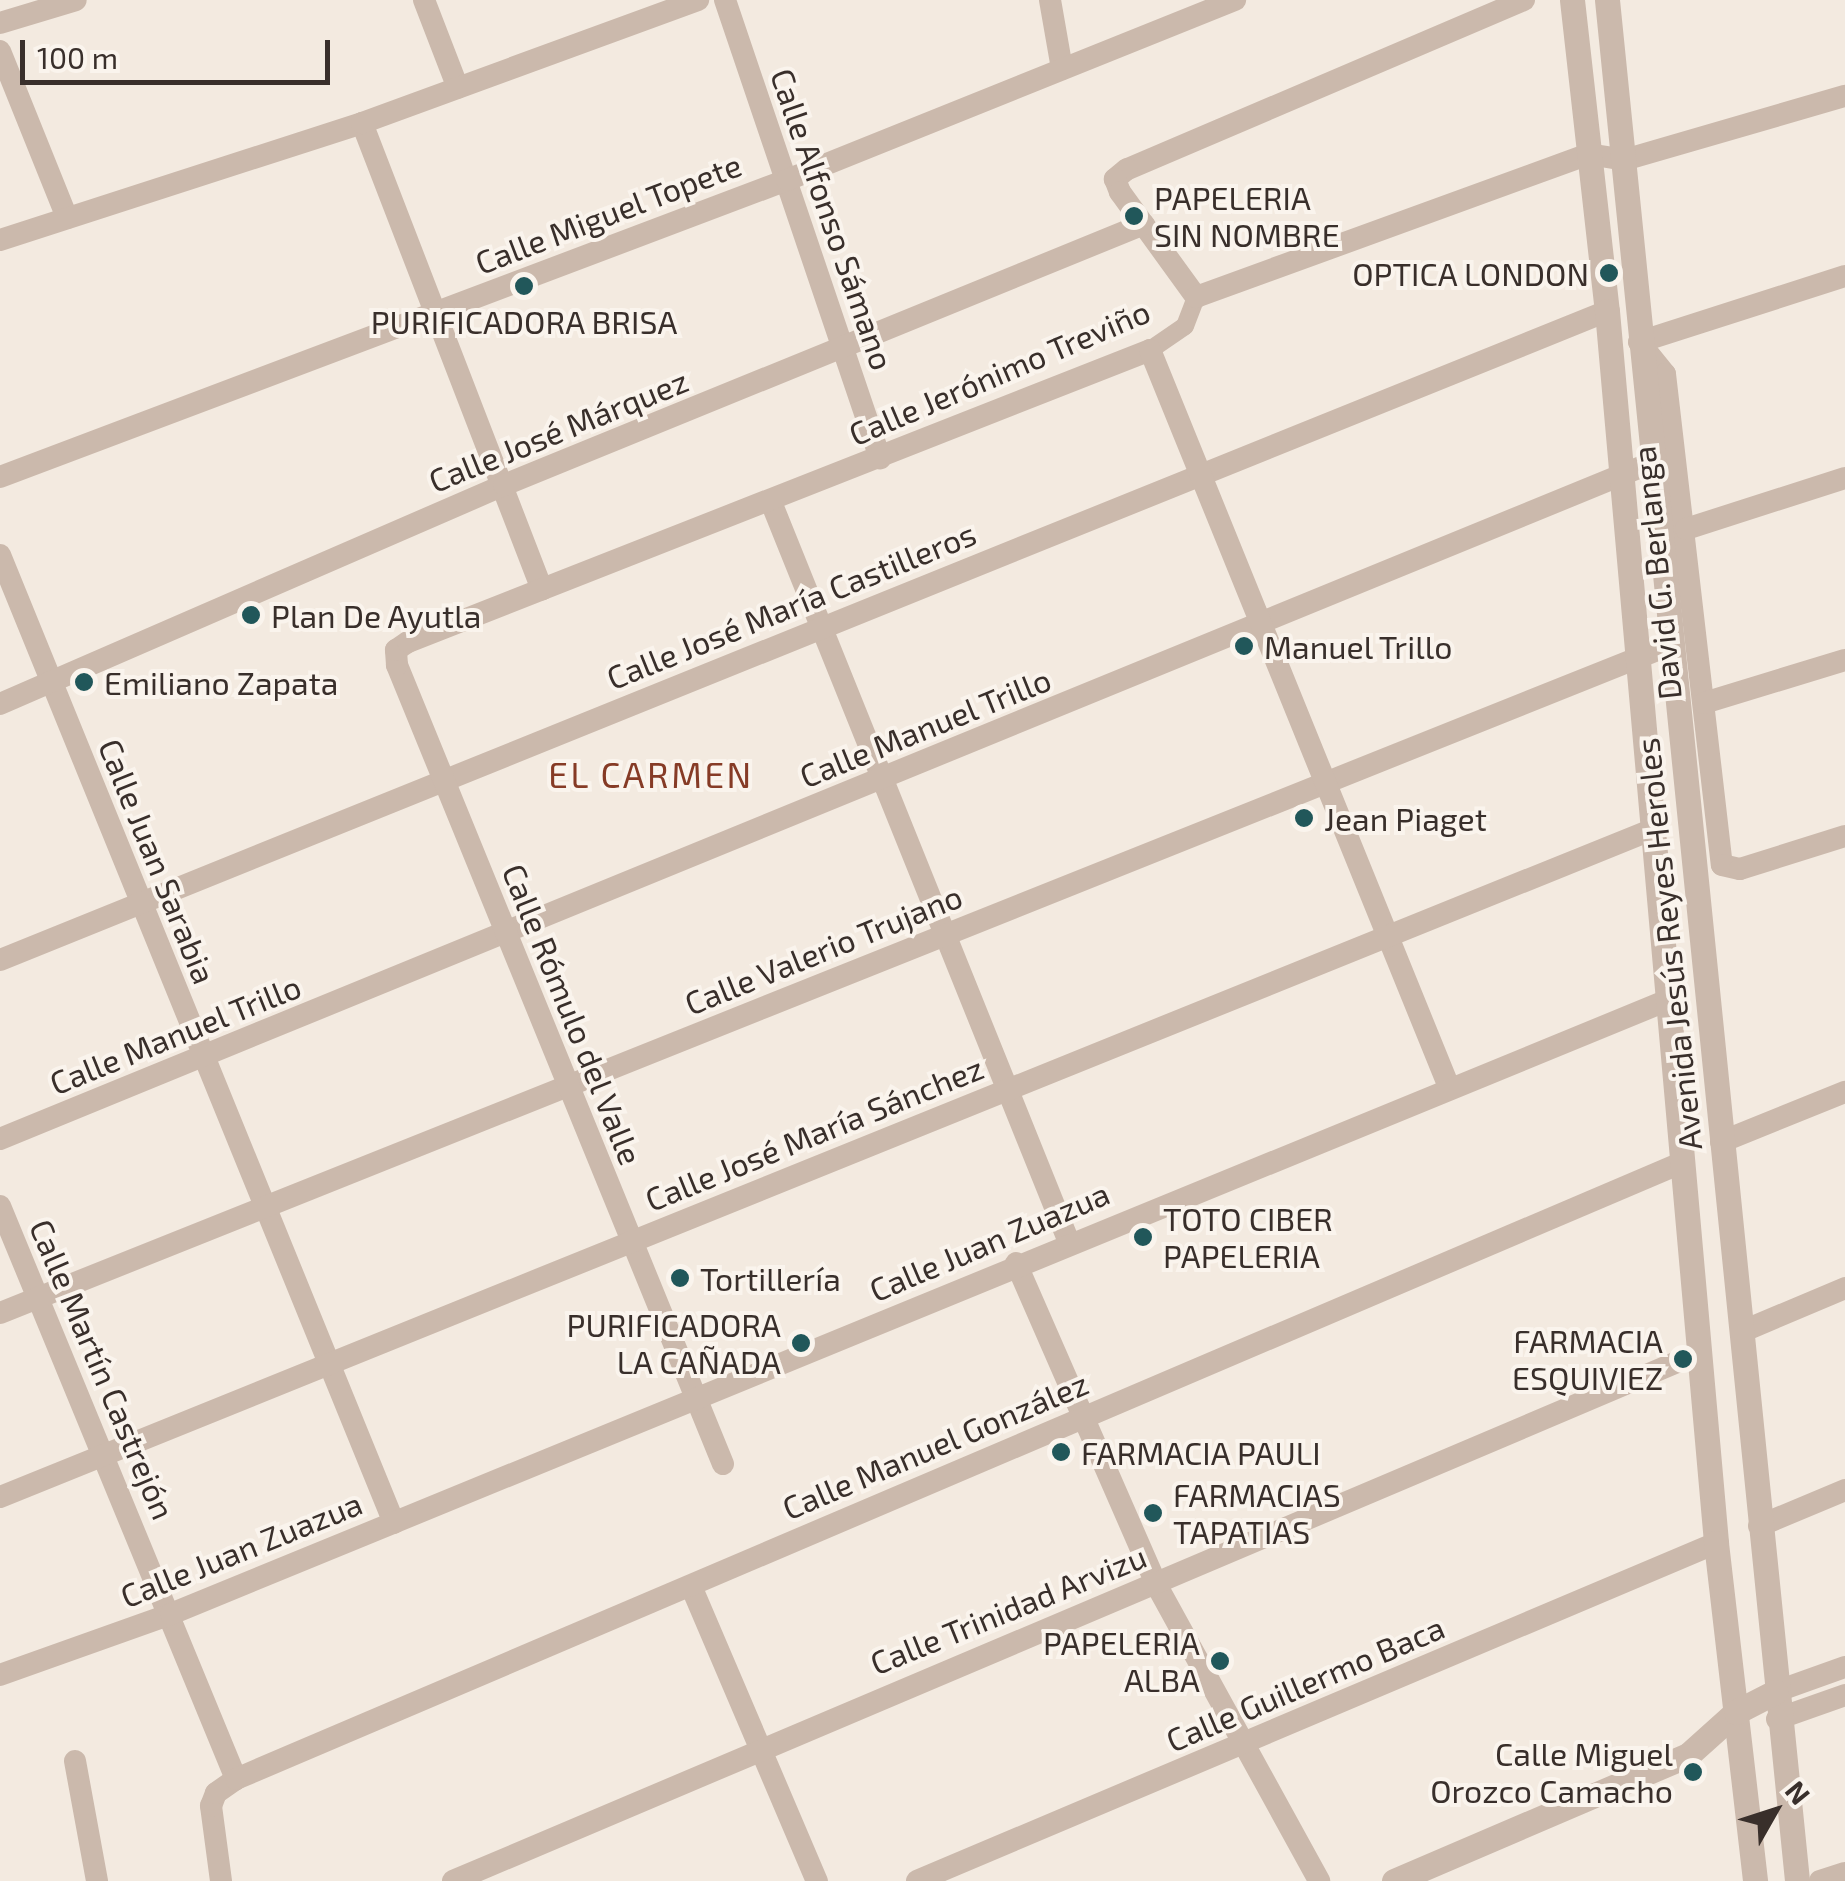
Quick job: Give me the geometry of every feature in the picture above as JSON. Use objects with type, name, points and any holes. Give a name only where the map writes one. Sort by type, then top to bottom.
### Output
[{"type":"street","points":[[0,23],[76,0]]},
{"type":"street","points":[[424,0],[458,88]]},
{"type":"street","points":[[0,240],[362,123],[698,0]]},
{"type":"street","name":"Calle Alfonso Sámano","points":[[725,0],[880,458]]},
{"type":"street","points":[[1050,0],[1062,69]]},
{"type":"street","name":"Calle Miguel Topete","points":[[0,477],[787,180],[1235,0]]},
{"type":"street","points":[[1196,297],[1115,179],[1524,0]]},
{"type":"street","name":"Avenida Jesús Reyes Heroles","points":[[1572,0],[1623,478],[1716,1543],[1736,1712]]},
{"type":"street","name":"Avenida Jesús Reyes Heroles","points":[[1610,1],[1651,463],[1722,1142],[1774,1692],[1797,1881]]},
{"type":"street","points":[[0,50],[66,218]]},
{"type":"street","name":"Calle Jerónimo Treviño","points":[[396,650],[1150,350],[1185,326],[1196,297],[1588,154],[1624,160],[1845,96]]},
{"type":"street","points":[[362,123],[542,589]]},
{"type":"street","name":"Calle José Márquez","points":[[0,704],[504,485],[844,352],[1144,224]]},
{"type":"street","points":[[1639,342],[1845,276]]},
{"type":"street","name":"Calle José María Castilleros","points":[[0,960],[1607,311]]},
{"type":"street","name":"David G. Berlanga","points":[[1639,342],[1664,374],[1686,529],[1722,865],[1740,870],[1845,836]]},
{"type":"street","points":[[1150,350],[1449,1086]]},
{"type":"street","name":"Calle Manuel Trillo","points":[[0,1139],[1623,478],[1651,463]]},
{"type":"street","points":[[1686,529],[1845,478]]},
{"type":"street","points":[[771,502],[1069,1242]]},
{"type":"street","name":"Calle Juan Sarabia","points":[[0,555],[262,1208],[394,1524]]},
{"type":"street","name":"Calle Valerio Trujano","points":[[0,1313],[1670,645]]},
{"type":"street","name":"Calle Rómulo del Valle","points":[[396,650],[443,780],[723,1464]]},
{"type":"street","points":[[1704,703],[1845,660]]},
{"type":"street","name":"Calle José María Sánchez","points":[[0,1497],[1654,829]]},
{"type":"street","name":"Calle Juan Zuazua","points":[[0,1675],[171,1614],[394,1524],[1069,1242],[1668,1000]]},
{"type":"street","points":[[1722,1142],[1845,1092]]},
{"type":"street","name":"Calle Manuel González","points":[[221,1881],[211,1821],[216,1793],[236,1779],[1683,1162]]},
{"type":"street","name":"Calle Martín Castrejón","points":[[0,1206],[236,1779]]},
{"type":"street","points":[[1016,1264],[1156,1584],[1320,1881]]},
{"type":"street","points":[[1741,1332],[1845,1288]]},
{"type":"street","name":"Calle Trinidad Arvizu","points":[[453,1881],[762,1746],[1699,1353]]},
{"type":"street","points":[[1759,1526],[1845,1490]]},
{"type":"street","name":"Calle Guillermo Baca","points":[[918,1881],[1716,1543]]},
{"type":"street","points":[[691,1586],[817,1881]]},
{"type":"street","points":[[1755,1881],[1726,1739],[1736,1712],[1774,1692],[1845,1667]]},
{"type":"street","points":[[1394,1881],[1726,1739],[1845,1694]]},
{"type":"street","points":[[75,1761],[97,1881]]},
{"type":"street","points":[[1820,1881],[1845,1873]]},
{"type":"place","name":"PAPELERIA SIN NOMBRE","points":[[1134,216]]},
{"type":"place","name":"OPTICA LONDON","points":[[1609,273]]},
{"type":"place","name":"PURIFICADORA BRISA","points":[[524,286]]},
{"type":"place","name":"Plan De Ayutla","points":[[251,615]]},
{"type":"place","name":"Manuel Trillo","points":[[1244,646]]},
{"type":"place","name":"Emiliano Zapata","points":[[84,682]]},
{"type":"place","name":"Jean Piaget","points":[[1304,818]]},
{"type":"place","name":"TOTO CIBER PAPELERIA","points":[[1143,1237]]},
{"type":"place","name":"Tortillería","points":[[680,1278]]},
{"type":"place","name":"PURIFICADORA LA CAÑADA","points":[[801,1343]]},
{"type":"place","name":"FARMACIA ESQUIVIEZ","points":[[1683,1359]]},
{"type":"place","name":"FARMACIA PAULI","points":[[1061,1452]]},
{"type":"place","name":"FARMACIAS TAPATIAS","points":[[1153,1513]]},
{"type":"place","name":"PAPELERIA ALBA","points":[[1220,1661]]},
{"type":"place","name":"Calle Miguel Orozco Camacho","points":[[1693,1772]]},
{"type":"district","name":"EL CARMEN","points":[[651,774]]}]
